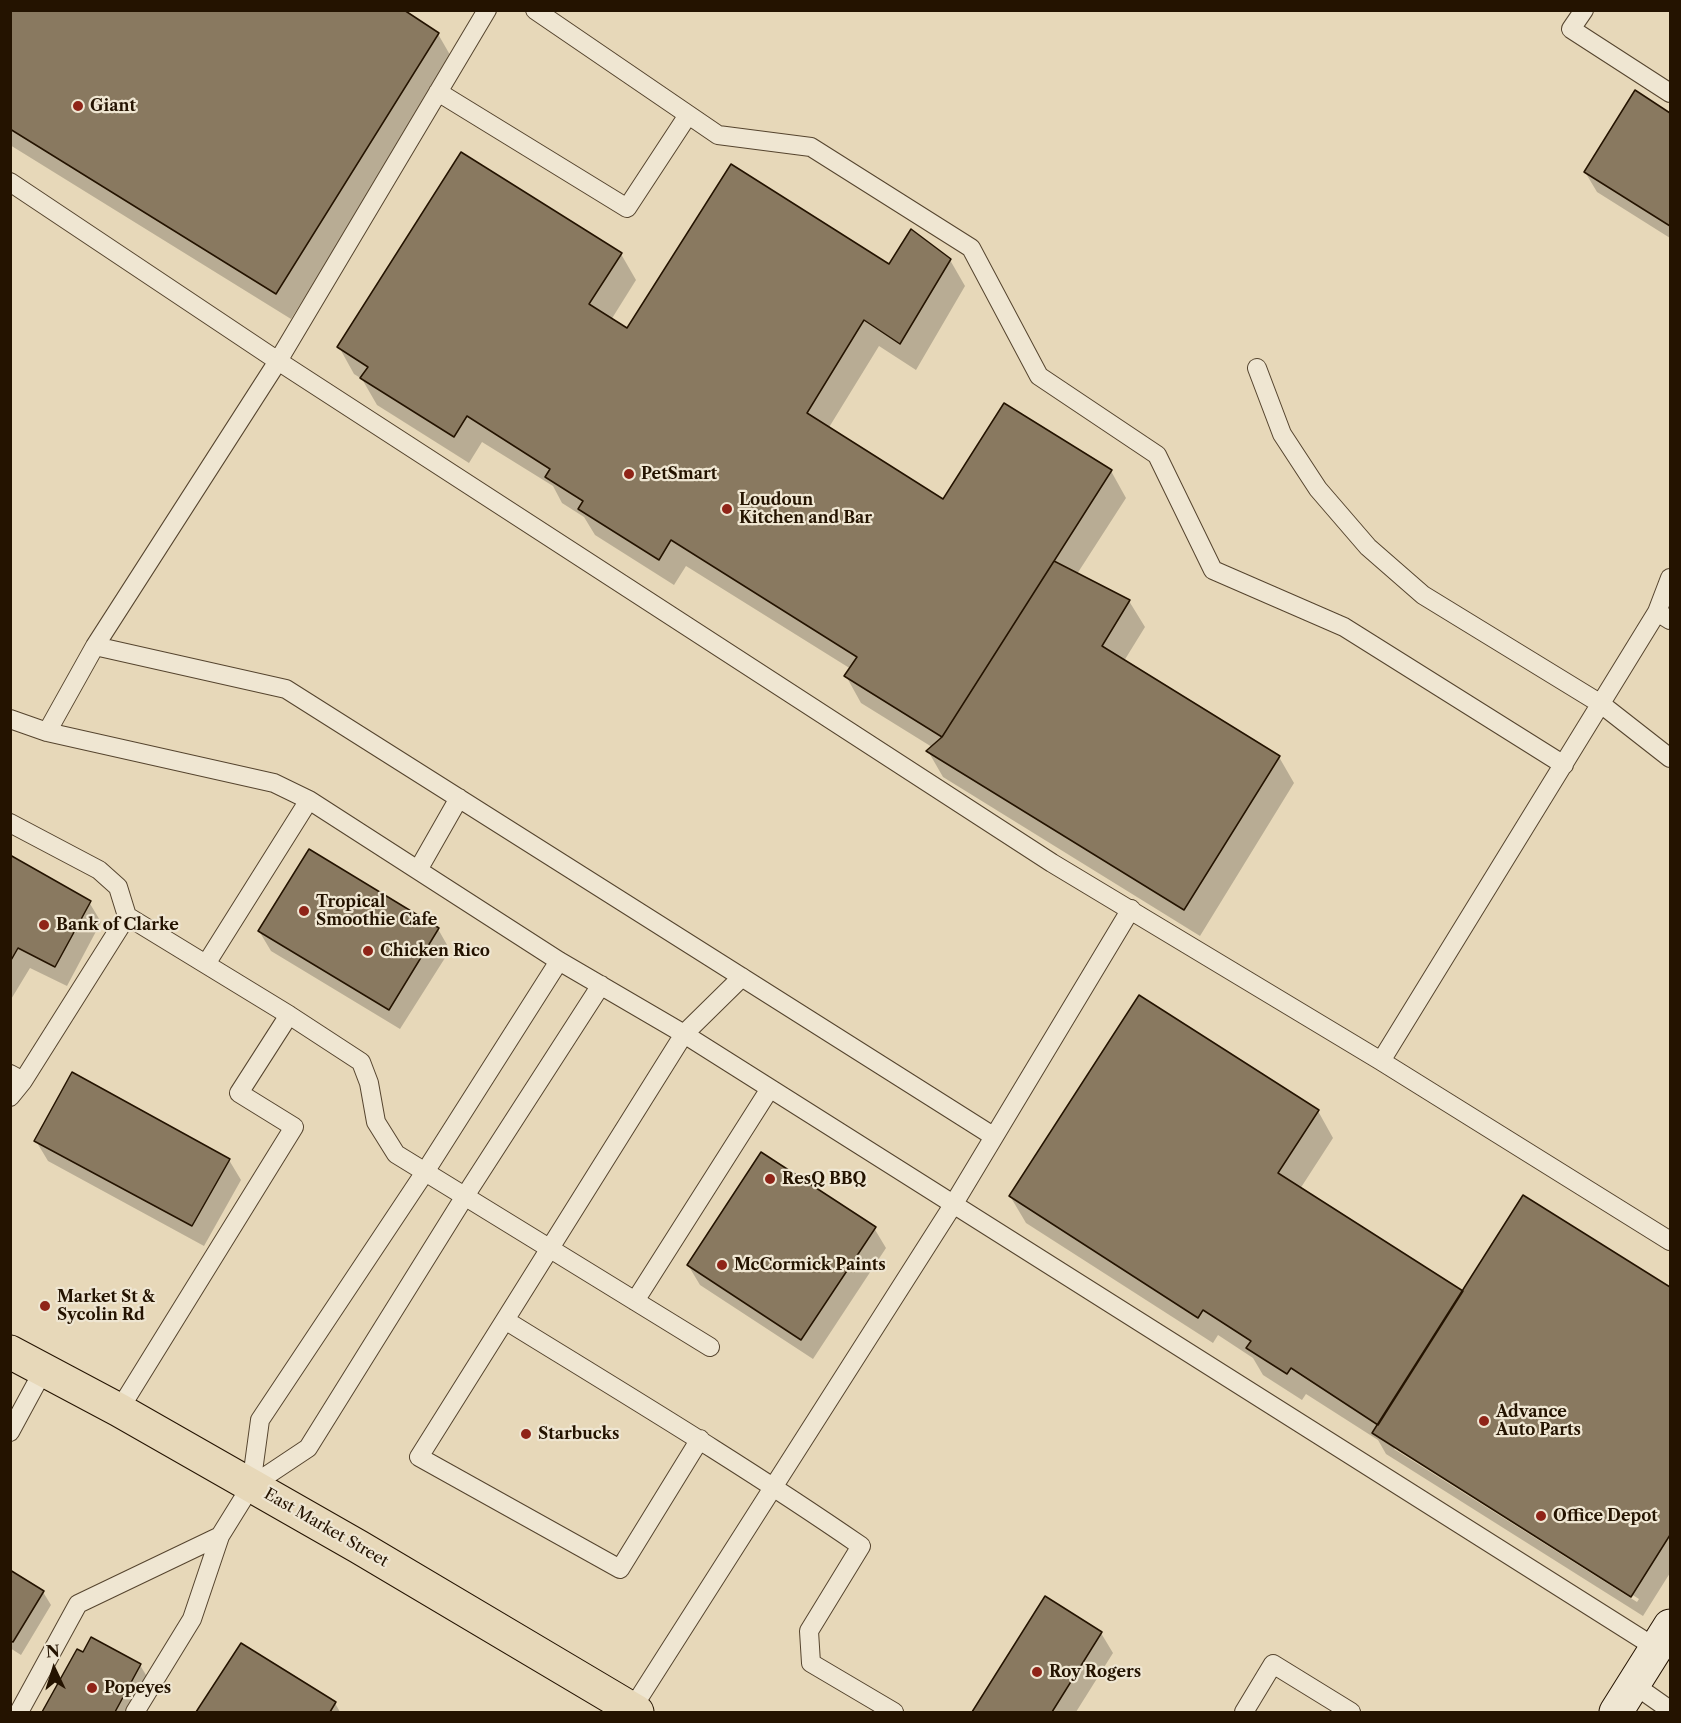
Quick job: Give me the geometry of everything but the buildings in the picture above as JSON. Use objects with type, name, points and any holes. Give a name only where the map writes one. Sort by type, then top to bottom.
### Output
[{"type":"main road","name":"East Market Street","points":[[10,1352],[119,1410],[359,1546],[631,1712]]},
{"type":"main road","points":[[1616,1713],[1663,1637]]},
{"type":"lane","points":[[47,732],[94,646],[278,361],[487,10]]},
{"type":"lane","points":[[535,10],[718,135],[811,147],[971,248],[1039,376],[1157,455],[1213,570],[1344,627],[1564,765]]},
{"type":"lane","points":[[1584,10],[1571,29],[1671,93]]},
{"type":"lane","points":[[438,92],[627,208],[688,115]]},
{"type":"lane","points":[[10,182],[278,361],[1042,856],[1381,1061],[1671,1241]]},
{"type":"lane","points":[[1257,368],[1282,434],[1318,489],[1368,547],[1423,595],[1601,704],[1671,758]]},
{"type":"lane","points":[[1381,1061],[1601,704],[1664,616],[1671,578]]},
{"type":"lane","points":[[94,646],[286,689],[993,1136]]},
{"type":"lane","points":[[10,719],[47,732],[274,783],[309,800],[559,961],[684,1034],[953,1205],[1663,1637]]},
{"type":"lane","points":[[418,870],[459,798]]},
{"type":"lane","points":[[206,964],[309,800]]},
{"type":"lane","points":[[10,823],[99,870],[118,887],[127,916],[361,1062],[369,1083],[376,1122],[396,1154],[710,1347]]},
{"type":"lane","points":[[631,1712],[953,1205],[1131,909]]},
{"type":"lane","points":[[10,1097],[17,1077],[127,916]]},
{"type":"lane","points":[[135,1713],[192,1619],[220,1536],[251,1486],[260,1420],[425,1172],[559,961]]},
{"type":"lane","points":[[700,1439],[620,1569],[419,1457],[684,1034],[742,977]]},
{"type":"lane","points":[[251,1486],[308,1448],[465,1196],[601,985]]},
{"type":"lane","points":[[119,1410],[294,1127],[239,1093],[289,1015]]},
{"type":"lane","points":[[635,1301],[769,1090]]},
{"type":"lane","points":[[505,1320],[700,1439],[774,1486],[861,1546],[809,1631],[811,1663],[894,1713]]},
{"type":"lane","points":[[10,1432],[43,1371]]},
{"type":"lane","points":[[18,1713],[78,1604],[220,1536]]},
{"type":"lane","points":[[1244,1713],[1273,1664],[1351,1713]]},
{"type":"lane","points":[[1633,1684],[1671,1710]]},
{"type":"place","name":"Giant","points":[[78,106]]},
{"type":"place","name":"PetSmart","points":[[629,474]]},
{"type":"place","name":"Loudoun Kitchen and Bar","points":[[727,509]]},
{"type":"place","name":"Tropical Smoothie Cafe","points":[[304,911]]},
{"type":"place","name":"Bank of Clarke","points":[[44,925]]},
{"type":"place","name":"Chicken Rico","points":[[368,951]]},
{"type":"place","name":"ResQ BBQ","points":[[770,1179]]},
{"type":"place","name":"McCormick Paints","points":[[722,1265]]},
{"type":"place","name":"Market St & Sycolin Rd","points":[[45,1306]]},
{"type":"place","name":"Advance Auto Parts","points":[[1484,1421]]},
{"type":"place","name":"Starbucks","points":[[526,1434]]},
{"type":"place","name":"Office Depot","points":[[1541,1516]]},
{"type":"place","name":"Roy Rogers","points":[[1037,1672]]},
{"type":"place","name":"Popeyes","points":[[92,1688]]}]
